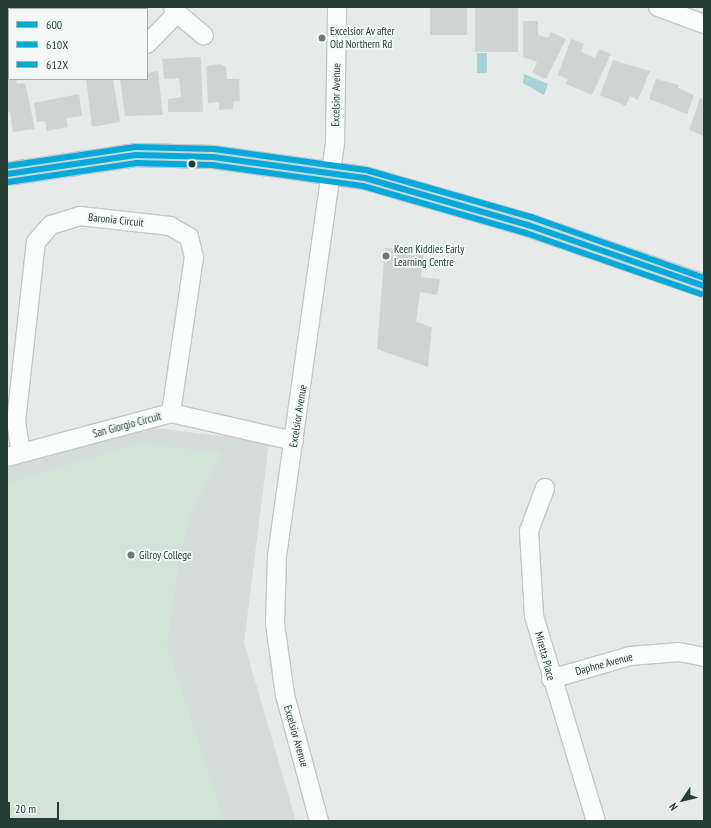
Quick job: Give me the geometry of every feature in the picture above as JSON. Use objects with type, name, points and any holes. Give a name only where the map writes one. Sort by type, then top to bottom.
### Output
[{"type":"main road","points":[[7,174],[136,155],[213,157],[365,178],[459,203],[704,286]]},
{"type":"street","name":"Excelsior Avenue","points":[[319,821],[285,695],[275,624],[277,556],[335,141],[337,7]]},
{"type":"street","points":[[658,7],[704,24]]},
{"type":"street","points":[[148,43],[175,10],[204,36]]},
{"type":"street","name":"Baronia Circuit","points":[[14,455],[16,422],[36,242],[51,225],[80,216],[170,226],[188,237],[194,258],[171,413]]},
{"type":"street","name":"San Giorgio Circuit","points":[[14,455],[171,413],[294,441]]},
{"type":"street","name":"Miretta Place","points":[[545,488],[529,531],[534,616],[551,679],[596,821]]},
{"type":"street","name":"Daphne Avenue","points":[[551,679],[630,656],[680,652],[704,657]]},
{"type":"shaded area","name":"Gilroy College","points":[[149,427],[269,442],[244,643],[296,821],[7,821],[7,468]]},
{"type":"green space","name":"Gilroy College","points":[[139,443],[221,453],[189,518],[179,561],[167,646],[224,821],[7,821],[7,483]]},
{"type":"water","points":[[477,53],[487,53],[487,73],[477,73]]},
{"type":"water","points":[[524,74],[548,84],[544,95],[523,83]]},
{"type":"building","points":[[23,7],[68,7],[46,8]]},
{"type":"building","points":[[82,7],[130,7],[130,8]]},
{"type":"building","points":[[430,7],[467,7],[467,35],[430,35]]},
{"type":"building","points":[[475,7],[518,7],[518,52],[475,52]]},
{"type":"building","points":[[523,21],[538,21],[538,35],[548,38],[551,32],[566,39],[546,79],[532,73],[537,62],[523,57]]},
{"type":"building","points":[[571,39],[584,44],[581,52],[595,58],[599,49],[611,54],[592,95],[566,84],[568,79],[558,75]]},
{"type":"building","points":[[201,57],[203,112],[168,112],[168,99],[181,97],[179,78],[164,79],[162,59]]},
{"type":"building","points":[[613,60],[650,71],[638,100],[630,96],[626,106],[600,95]]},
{"type":"building","points":[[220,64],[226,67],[227,79],[239,79],[240,101],[233,102],[233,109],[219,110],[219,102],[208,103],[206,66]]},
{"type":"building","points":[[7,71],[8,80],[16,80],[17,84],[25,83],[35,129],[13,132],[10,112],[7,113]]},
{"type":"building","points":[[158,71],[163,115],[125,116],[120,80],[148,80],[148,73]]},
{"type":"building","points":[[656,79],[679,85],[678,88],[694,95],[687,114],[649,99]]},
{"type":"building","points":[[86,80],[113,80],[120,122],[92,127]]},
{"type":"building","points":[[79,94],[82,116],[66,118],[68,127],[47,131],[45,121],[37,122],[34,103]]},
{"type":"building","points":[[700,98],[704,100],[704,136],[689,130]]},
{"type":"building","points":[[385,248],[424,251],[421,277],[440,279],[437,295],[420,292],[416,322],[432,327],[428,367],[377,349]]},
{"type":"transit line","name":"612X","points":[[7,166],[136,147],[214,149],[366,170],[531,217],[704,278]]},
{"type":"transit line","name":"600","points":[[7,174],[136,155],[213,157],[365,178],[528,225],[704,286]]},
{"type":"transit line","name":"610X","points":[[8,182],[136,163],[212,165],[363,186],[526,233],[701,294]]},
{"type":"place","name":"Excelsior Av after Old Northern Rd","points":[[322,38]]},
{"type":"place","name":"Keen Kiddies Early Learning Centre","points":[[386,256]]},
{"type":"place","name":"Gilroy College","points":[[131,555]]}]
